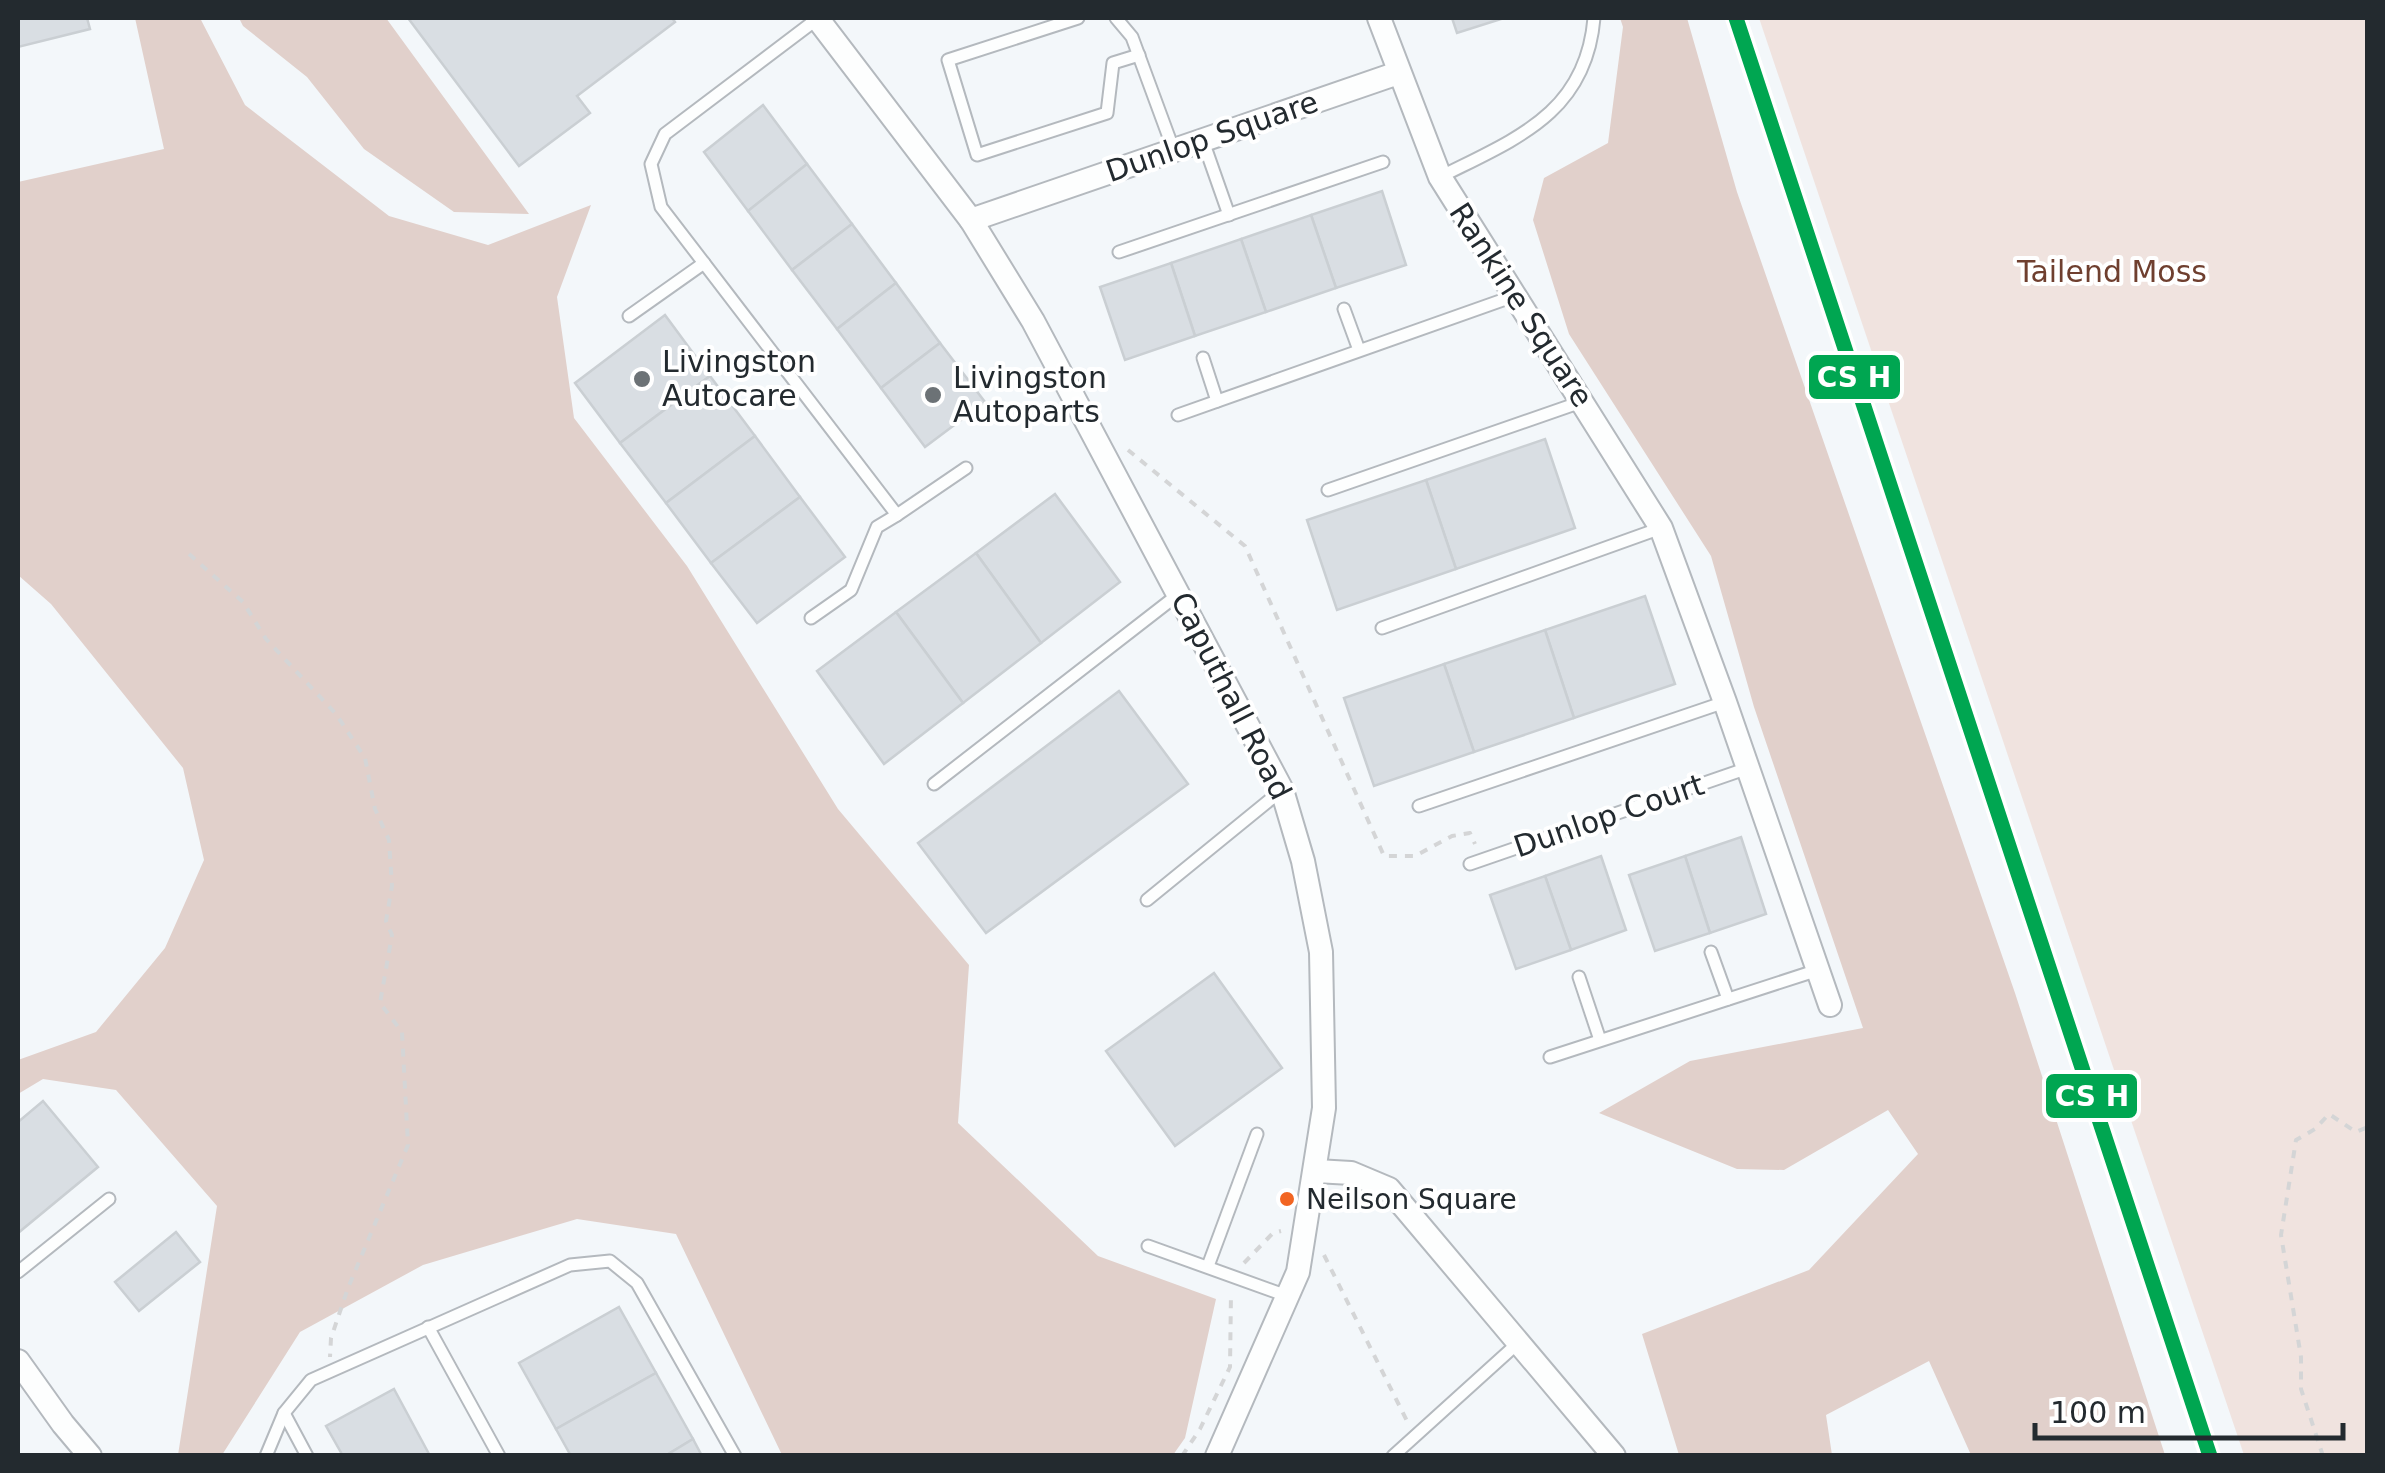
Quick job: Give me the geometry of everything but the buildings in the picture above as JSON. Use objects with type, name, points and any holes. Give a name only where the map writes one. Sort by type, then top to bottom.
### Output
[{"type":"street","name":"Caputhall Road","points":[[817,18],[971,220],[1034,321],[1282,790],[1303,861],[1321,952],[1324,1108],[1316,1171],[1298,1272],[1217,1456]]},
{"type":"street","points":[[1378,18],[1398,73]]},
{"type":"street","name":"Dunlop Square","points":[[971,220],[1398,73]]},
{"type":"street","name":"Rankine Square","points":[[1398,73],[1440,177],[1661,528],[1726,702],[1830,1005]]},
{"type":"street","points":[[1316,1171],[1351,1173],[1388,1189],[1614,1456]]},
{"type":"street","points":[[18,1360],[90,1456]]},
{"type":"lane","points":[[817,18],[665,134],[651,164],[661,207],[896,515]]},
{"type":"lane","points":[[1078,18],[948,60],[977,155],[1107,113],[1113,63],[1139,54]]},
{"type":"lane","points":[[1116,18],[1139,54],[1174,152]]},
{"type":"lane","points":[[1440,177],[1534,129],[1566,98],[1587,56],[1594,18]]},
{"type":"lane","points":[[1203,141],[1229,215]]},
{"type":"lane","points":[[1119,252],[1383,162]]},
{"type":"lane","points":[[629,316],[704,263]]},
{"type":"lane","points":[[1178,415],[1517,294]]},
{"type":"lane","points":[[1344,309],[1359,350]]},
{"type":"lane","points":[[1203,358],[1217,401]]},
{"type":"lane","points":[[1328,490],[1584,401]]},
{"type":"lane","points":[[812,618],[851,590],[877,527],[966,468]]},
{"type":"lane","points":[[1382,628],[1661,528]]},
{"type":"lane","points":[[934,784],[1180,593]]},
{"type":"lane","points":[[1419,806],[1726,702]]},
{"type":"lane","name":"Dunlop Court","points":[[1476,862],[1748,768]]},
{"type":"lane","points":[[1147,900],[1282,790]]},
{"type":"lane","points":[[1712,952],[1728,999]]},
{"type":"lane","points":[[1550,1057],[1818,970]]},
{"type":"lane","points":[[1579,977],[1600,1040]]},
{"type":"lane","points":[[1208,1266],[1257,1134]]},
{"type":"lane","points":[[18,1270],[110,1198]]},
{"type":"lane","points":[[1148,1246],[1287,1296]]},
{"type":"lane","points":[[266,1456],[284,1413],[311,1380],[570,1265],[610,1261],[637,1282],[735,1456]]},
{"type":"lane","points":[[428,1328],[499,1456]]},
{"type":"lane","points":[[1393,1456],[1518,1343]]},
{"type":"lane","points":[[284,1413],[307,1456]]},
{"type":"path","points":[[1122,444],[1246,546],[1384,856],[1415,856],[1452,836],[1470,833],[1476,862]]},
{"type":"path","points":[[189,554],[243,602],[266,639],[336,714],[365,758],[375,810],[389,840],[392,886],[386,921],[392,935],[380,1003],[402,1032],[408,1145],[331,1338],[330,1372]]},
{"type":"path","points":[[2323,1456],[2300,1389],[2301,1356],[2282,1235],[2296,1140],[2315,1129],[2329,1114],[2356,1132],[2368,1127]]},
{"type":"path","points":[[1182,1456],[1200,1430],[1230,1367],[1232,1275],[1273,1234],[1307,1222],[1415,1436]]},
{"type":"green space","name":"Tailend Moss","points":[[1759,18],[2367,18],[2367,1455],[2244,1455]]},
{"type":"shaded area","points":[[135,18],[200,18],[245,105],[389,216],[488,245],[591,205],[557,297],[574,418],[687,566],[838,809],[969,965],[958,1123],[1098,1256],[1216,1299],[1185,1438],[1173,1455],[782,1455],[676,1234],[577,1219],[423,1265],[300,1332],[222,1455],[178,1455],[217,1206],[116,1090],[43,1079],[18,1094],[18,1060],[96,1032],[165,948],[204,860],[183,768],[51,604],[18,575],[18,182],[164,149]]},
{"type":"shaded area","points":[[239,18],[386,18],[529,214],[454,212],[364,149],[307,77],[243,26]]},
{"type":"shaded area","points":[[1620,18],[1687,18],[1737,192],[2015,993],[2165,1455],[1971,1455],[1929,1361],[1826,1415],[1832,1455],[1679,1455],[1642,1334],[1809,1270],[1918,1154],[1888,1110],[1784,1170],[1737,1169],[1599,1113],[1690,1061],[1863,1028],[1754,707],[1711,556],[1569,334],[1533,220],[1544,178],[1608,143],[1623,27]]},
{"type":"transit line","points":[[1736,18],[2210,1456]]},
{"type":"place","name":"Livingston Autocare","points":[[642,379]]},
{"type":"place","name":"Livingston Autoparts","points":[[933,395]]},
{"type":"place","name":"Neilson Square","points":[[1287,1199]]}]
